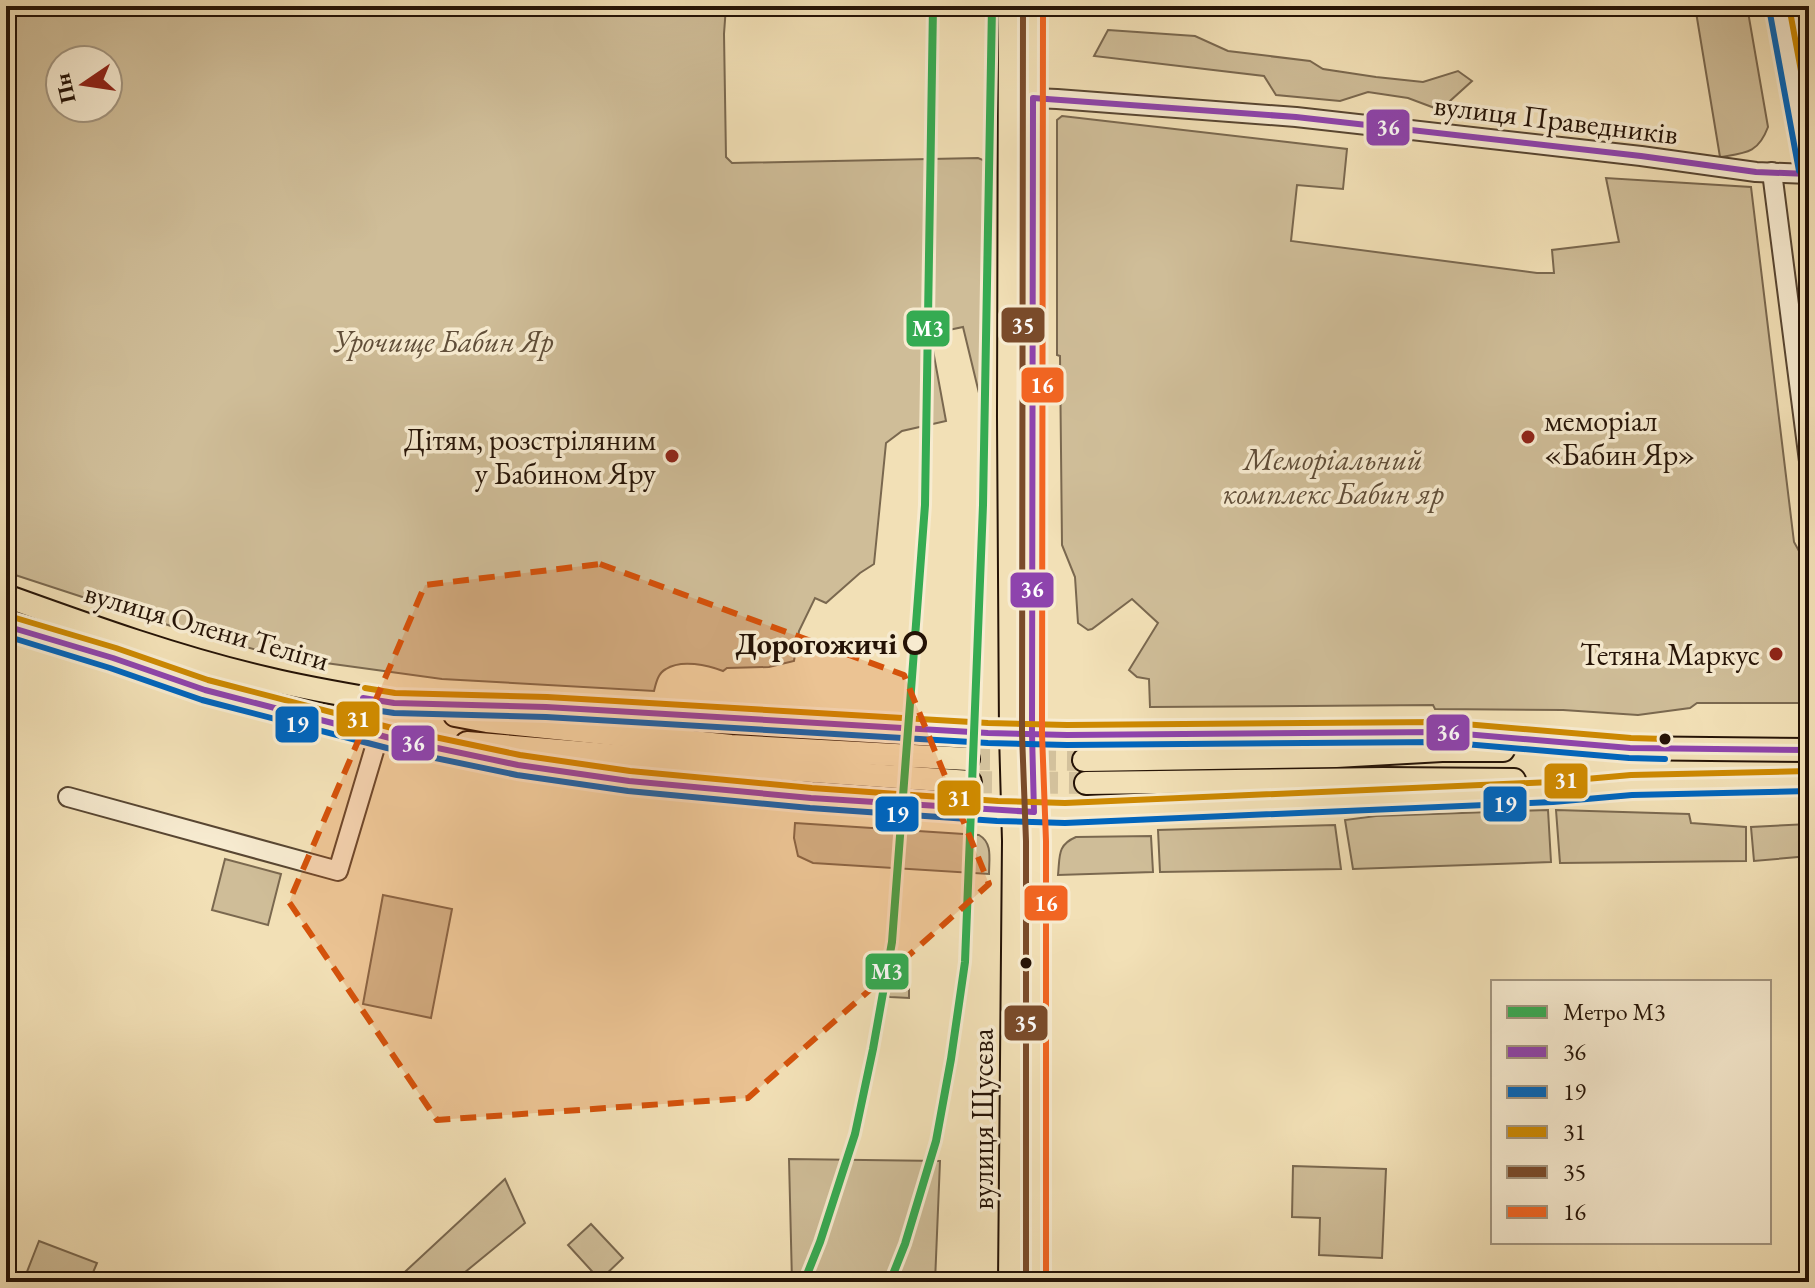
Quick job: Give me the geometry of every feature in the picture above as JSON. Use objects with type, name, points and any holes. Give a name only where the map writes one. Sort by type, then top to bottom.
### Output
[{"type":"main road","points":[[1010,6],[1022,97]]},
{"type":"main road","points":[[1023,812],[1022,97],[1033,6]]},
{"type":"main road","name":"вулиця Олени Теліги","points":[[6,596],[120,637],[191,658],[303,687],[487,721],[969,771],[711,763],[384,736]]},
{"type":"main road","name":"вулиця Олени Теліги","points":[[6,626],[205,690],[384,736],[518,765],[629,781],[811,798],[1065,813],[1355,802],[1631,785],[1809,781]]},
{"type":"main road","name":"вулиця Олени Теліги","points":[[394,703],[546,707],[1022,734],[1441,732],[1630,748]]},
{"type":"main road","name":"вулиця Олени Теліги","points":[[1084,760],[1336,756],[1442,750],[1809,750]]},
{"type":"main road","name":"вулиця Олени Теліги","points":[[1086,783],[1398,779],[1550,780],[1631,785]]},
{"type":"main road","name":"вулиця Щусєва","points":[[1010,1282],[1023,812]]},
{"type":"main road","name":"вулиця Щусєва","points":[[1023,812],[1036,1282]]},
{"type":"street","points":[[1779,6],[1809,172]]},
{"type":"street","name":"вулиця Праведників","points":[[1022,97],[1296,117],[1756,172],[1809,172]]},
{"type":"street","points":[[1772,172],[1809,461]]},
{"type":"street","points":[[68,797],[338,871],[359,795],[384,736]]},
{"type":"highlighted area","points":[[600,564],[904,675],[989,884],[748,1098],[437,1120],[289,902],[425,585]]},
{"type":"green space","name":"Урочище Бабин Яр","points":[[6,6],[726,6],[726,157],[732,163],[978,158],[987,166],[983,385],[979,393],[963,327],[930,334],[946,421],[902,431],[886,443],[874,564],[826,603],[815,598],[799,631],[794,661],[769,667],[727,668],[723,671],[702,665],[679,664],[661,673],[654,691],[442,679],[282,657],[171,626],[6,572]]},
{"type":"green space","points":[[1695,6],[1747,6],[1768,127],[1760,143],[1750,151],[1720,157]]},
{"type":"green space","points":[[1108,30],[1195,36],[1228,51],[1310,61],[1323,69],[1376,77],[1423,82],[1458,71],[1472,81],[1440,110],[1408,98],[1368,92],[1340,101],[1276,95],[1264,76],[1094,56]]},
{"type":"green space","name":"Меморіальний комплекс Бабин яр","points":[[1062,116],[1347,149],[1343,189],[1297,185],[1291,241],[1537,273],[1554,273],[1552,250],[1619,242],[1606,178],[1751,187],[1794,542],[1809,569],[1809,703],[1697,703],[1690,708],[1638,715],[1563,710],[1435,709],[1433,705],[1150,707],[1149,679],[1137,677],[1129,670],[1158,623],[1132,599],[1092,629],[1088,630],[1078,623],[1075,577],[1062,545],[1060,356],[1057,355],[1057,120]]},
{"type":"green space","points":[[1548,810],[1551,862],[1353,869],[1345,820],[1376,816]]},
{"type":"green space","points":[[1556,810],[1689,814],[1691,823],[1746,827],[1746,861],[1560,863]]},
{"type":"green space","points":[[795,823],[979,835],[988,847],[989,874],[813,863],[798,856]]},
{"type":"green space","points":[[1809,824],[1809,856],[1754,861],[1751,827]]},
{"type":"green space","points":[[1335,825],[1341,869],[1160,872],[1158,830]]},
{"type":"green space","points":[[1151,836],[1153,872],[1058,875],[1062,848],[1076,837]]},
{"type":"green space","points":[[225,859],[281,874],[268,925],[212,910]]},
{"type":"green space","points":[[383,895],[452,909],[431,1018],[363,1004]]},
{"type":"green space","points":[[882,960],[909,961],[909,998],[890,997],[881,991]]},
{"type":"green space","points":[[789,1159],[940,1161],[935,1282],[792,1282]]},
{"type":"green space","points":[[1293,1166],[1386,1169],[1382,1258],[1319,1255],[1320,1218],[1292,1217]]},
{"type":"green space","points":[[505,1179],[525,1223],[453,1282],[394,1282]]},
{"type":"green space","points":[[591,1224],[623,1258],[600,1280],[568,1245]]},
{"type":"green space","points":[[39,1241],[97,1263],[89,1282],[23,1282]]},
{"type":"tunnel","points":[[968,759],[1084,760]]},
{"type":"tunnel","points":[[970,782],[1086,783]]},
{"type":"metro line","name":"M3","points":[[804,1282],[855,1134],[892,942],[925,505],[933,6]]},
{"type":"metro line","name":"M3","points":[[890,1282],[905,1244],[936,1141],[965,962],[983,505],[992,6]]},
{"type":"transit line","name":"35","points":[[1023,6],[1022,734],[1026,841],[1026,1282]]},
{"type":"transit line","name":"16","points":[[1043,6],[1042,734],[1046,841],[1046,1282]]},
{"type":"transit line","name":"31","points":[[1789,6],[1809,114]]},
{"type":"transit line","name":"19","points":[[1769,8],[1799,171]]},
{"type":"transit line","name":"36","points":[[6,626],[205,690],[390,738],[518,765],[629,781],[811,798],[1034,812],[1033,98],[1296,117],[1756,172],[1809,174]]},
{"type":"transit line","name":"31","points":[[9,616],[208,680],[392,728],[520,755],[630,771],[812,788],[1065,803],[1552,782],[1631,775],[1809,771]]},
{"type":"transit line","name":"19","points":[[6,636],[202,700],[387,748],[517,775],[628,791],[810,808],[1065,823],[1553,802],[1632,795],[1809,791]]},
{"type":"transit line","name":"31","points":[[365,688],[395,693],[547,697],[988,723],[1441,722],[1665,739]]},
{"type":"transit line","name":"36","points":[[363,698],[394,703],[546,707],[988,733],[1441,732],[1630,748],[1809,750]]},
{"type":"transit line","name":"19","points":[[361,708],[394,713],[546,717],[988,743],[1441,742],[1665,759]]},
{"type":"place","name":"меморіал «Бабин Яр»","points":[[1528,437]]},
{"type":"place","name":"Дітям, розстріляним у Бабином Яру","points":[[672,456]]},
{"type":"place","name":"Дорогожичі","points":[[915,643]]},
{"type":"place","name":"Тетяна Маркус","points":[[1776,654]]}]
